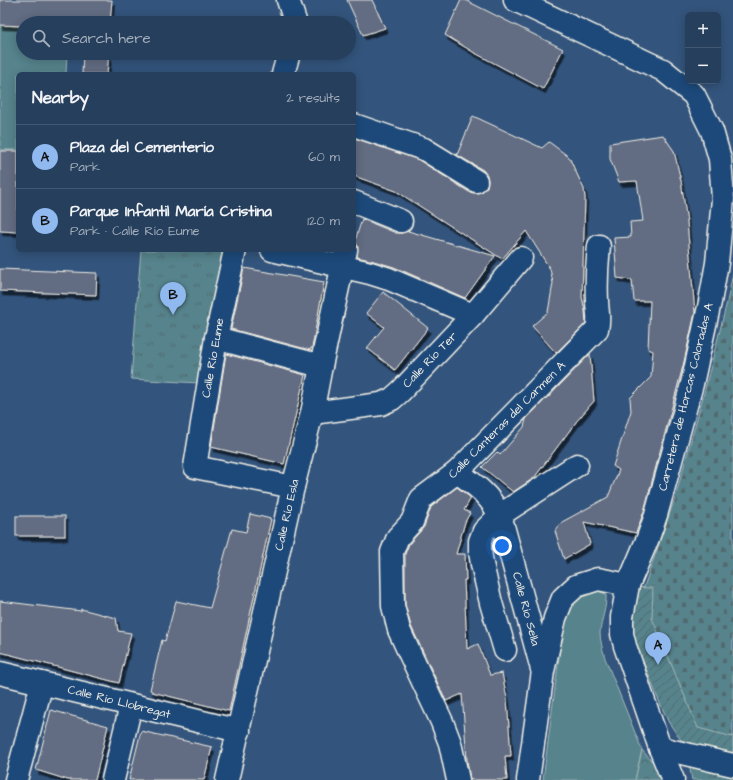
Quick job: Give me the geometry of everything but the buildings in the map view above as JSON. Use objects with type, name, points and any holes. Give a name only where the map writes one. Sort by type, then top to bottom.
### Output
[{"type":"street","points":[[288,0],[293,16]]},
{"type":"street","name":"Carretera de Horcas Coloradas A","points":[[515,0],[663,70],[694,95],[712,131],[720,159],[723,199],[717,263],[710,302],[690,391],[656,515],[628,585],[622,617],[622,634],[625,646],[660,748],[673,780]]},
{"type":"street","points":[[284,72],[287,60]]},
{"type":"street","points":[[356,126],[424,149],[476,181]]},
{"type":"street","points":[[356,207],[401,221]]},
{"type":"street","name":"Calle Canteras del Carmen A","points":[[458,780],[450,743],[442,722],[399,630],[393,606],[392,552],[398,537],[412,522],[421,499],[457,472],[594,332],[599,320],[597,285],[599,246]]},
{"type":"street","name":"Calle Río Eume","points":[[235,252],[216,338],[194,467],[293,487]]},
{"type":"street","points":[[290,252],[344,258],[370,273],[389,279],[474,315]]},
{"type":"street","name":"Calle Río Esla","points":[[227,780],[293,487],[312,413],[344,258]]},
{"type":"street","name":"Calle Río Ter","points":[[312,413],[370,406],[381,404],[392,399],[474,315],[522,258]]},
{"type":"street","points":[[216,338],[321,366]]},
{"type":"street","points":[[505,650],[491,603],[480,551],[480,541],[484,531],[500,515],[577,464]]},
{"type":"street","name":"Calle Río Sella","points":[[457,472],[474,483],[484,492],[494,503],[500,515],[543,671]]},
{"type":"street","points":[[528,780],[543,671],[555,618],[563,598],[576,586],[598,579],[628,585]]},
{"type":"street","name":"Calle Río Llobregat","points":[[0,673],[239,731]]},
{"type":"street","points":[[13,778],[42,683]]},
{"type":"street","points":[[114,780],[131,705]]},
{"type":"street","points":[[660,748],[733,765]]},
{"type":"green space","points":[[0,26],[16,27],[16,60],[67,60],[66,72],[16,72],[16,150],[0,150]]},
{"type":"green space","points":[[141,252],[222,252],[199,383],[131,379]]},
{"type":"green space","points":[[733,273],[733,755],[694,745],[639,601],[675,498],[704,393]]},
{"type":"green space","points":[[628,587],[653,588],[652,618],[698,728],[733,737],[733,759],[681,740],[669,723],[630,629]]},
{"type":"green space","points":[[598,591],[606,594],[606,604],[600,633],[605,658],[642,750],[635,780],[543,780],[564,619],[570,604],[582,592]]},
{"type":"green space","points":[[642,750],[659,769],[661,780],[635,780]]},
{"type":"green space","points":[[689,764],[733,776],[733,780],[692,780]]},
{"type":"place","name":"Parque Infantil María Cristina","points":[[173,315]]},
{"type":"place","name":"Plaza del Cementerio","points":[[658,665]]}]
